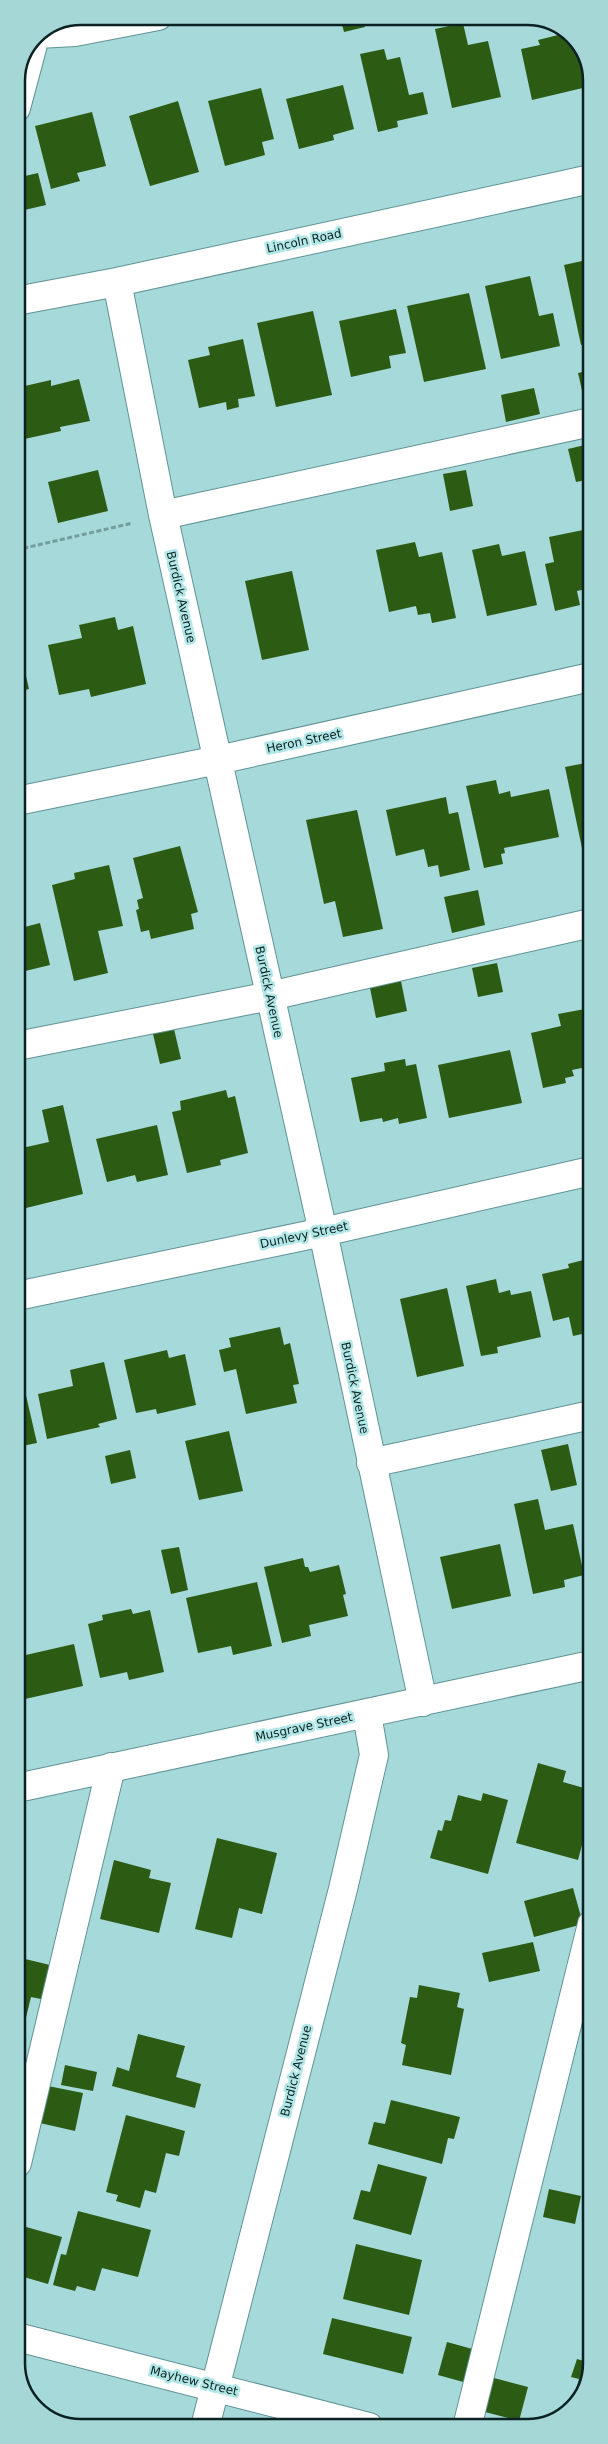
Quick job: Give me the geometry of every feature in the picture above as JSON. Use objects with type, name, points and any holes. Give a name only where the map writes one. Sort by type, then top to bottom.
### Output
[{"type":"street","points":[[51,33],[75,32],[111,25]]},
{"type":"street","name":"Lincoln Road","points":[[25,298],[117,282],[583,181]]},
{"type":"street","name":"Burdick Avenue","points":[[117,282],[163,516],[323,1232],[423,1702]]},
{"type":"street","points":[[163,516],[583,424]]},
{"type":"street","name":"Heron Street","points":[[25,799],[218,760],[583,679]]},
{"type":"street","points":[[25,1044],[270,996],[583,925]]},
{"type":"street","name":"Dunlevy Street","points":[[25,1294],[323,1232],[583,1173]]},
{"type":"street","points":[[371,1463],[583,1417]]},
{"type":"street","name":"Musgrave Street","points":[[25,1786],[583,1667]]},
{"type":"street","name":"Burdick Avenue","points":[[207,2419],[341,1898],[374,1755],[367,1714]]},
{"type":"street","points":[[25,2129],[111,1767]]},
{"type":"street","points":[[469,2419],[583,1960]]},
{"type":"street","name":"Mayhew Street","points":[[25,2339],[338,2419]]},
{"type":"path","points":[[25,548],[163,516]]},
{"type":"building","points":[[342,25],[365,25],[365,27],[344,32]]},
{"type":"building","points":[[463,25],[468,45],[488,41],[501,97],[452,108],[435,29]]},
{"type":"building","points":[[559,35],[569,44],[579,59],[583,88],[532,100],[521,49],[540,45],[538,40]]},
{"type":"building","points":[[384,49],[387,60],[400,57],[409,95],[423,92],[428,114],[397,121],[398,127],[378,132],[360,54]]},
{"type":"building","points":[[343,85],[354,129],[333,135],[334,140],[299,149],[286,99]]},
{"type":"building","points":[[261,88],[274,139],[262,142],[265,155],[225,166],[208,101]]},
{"type":"building","points":[[178,101],[199,172],[150,186],[129,116]]},
{"type":"building","points":[[92,112],[106,166],[77,173],[80,181],[51,189],[35,126]]},
{"type":"building","points":[[38,173],[46,205],[25,210],[25,176]]},
{"type":"building","points":[[583,261],[583,345],[581,345],[564,265]]},
{"type":"building","points":[[530,276],[539,316],[553,313],[560,346],[501,359],[485,286]]},
{"type":"building","points":[[469,293],[486,369],[424,382],[407,306]]},
{"type":"building","points":[[396,309],[406,353],[389,356],[391,368],[351,377],[339,321]]},
{"type":"building","points":[[313,311],[332,395],[276,407],[257,323]]},
{"type":"building","points":[[243,339],[255,396],[238,399],[239,407],[227,410],[226,402],[199,408],[188,360],[210,355],[208,347]]},
{"type":"building","points":[[583,372],[583,395],[578,373]]},
{"type":"building","points":[[79,379],[90,421],[60,427],[61,431],[25,439],[25,386],[51,380],[51,386]]},
{"type":"building","points":[[534,388],[540,414],[506,422],[501,395]]},
{"type":"building","points":[[583,445],[583,481],[576,482],[568,449]]},
{"type":"building","points":[[98,470],[108,511],[58,523],[48,482]]},
{"type":"building","points":[[466,470],[473,506],[450,511],[443,474]]},
{"type":"building","points":[[583,530],[583,590],[577,591],[580,605],[555,611],[545,564],[554,562],[549,537]]},
{"type":"building","points":[[415,542],[419,557],[442,552],[456,618],[432,623],[430,613],[418,615],[416,606],[389,612],[376,550]]},
{"type":"building","points":[[499,544],[502,556],[525,551],[537,605],[487,616],[472,550]]},
{"type":"building","points":[[292,571],[309,650],[262,660],[245,581]]},
{"type":"building","points":[[115,617],[118,630],[133,626],[146,684],[91,697],[89,689],[59,695],[48,645],[82,638],[79,625]]},
{"type":"building","points":[[25,672],[29,689],[25,690]]},
{"type":"building","points":[[583,764],[583,853],[565,767]]},
{"type":"building","points":[[496,780],[499,794],[510,791],[511,797],[549,789],[559,837],[504,848],[505,853],[501,854],[503,864],[484,868],[466,786]]},
{"type":"building","points":[[446,797],[449,814],[458,812],[470,870],[440,877],[438,865],[428,867],[424,849],[396,856],[386,810]]},
{"type":"building","points":[[357,810],[383,929],[343,937],[335,901],[324,904],[306,820]]},
{"type":"building","points":[[180,846],[198,912],[191,914],[194,929],[151,939],[149,930],[141,932],[136,910],[139,909],[137,900],[143,898],[133,858]]},
{"type":"building","points":[[109,865],[123,926],[98,931],[108,973],[74,981],[52,885],[75,879],[74,873]]},
{"type":"building","points":[[478,890],[485,925],[452,933],[444,897]]},
{"type":"building","points":[[40,923],[50,965],[25,971],[25,927]]},
{"type":"building","points":[[497,963],[503,992],[478,997],[472,968]]},
{"type":"building","points":[[401,981],[407,1011],[376,1018],[370,988]]},
{"type":"building","points":[[583,1009],[583,1068],[572,1070],[574,1076],[565,1078],[566,1083],[543,1088],[531,1033],[561,1026],[558,1014]]},
{"type":"building","points":[[174,1029],[181,1059],[160,1064],[153,1034]]},
{"type":"building","points":[[510,1050],[522,1103],[449,1118],[438,1065]]},
{"type":"building","points":[[405,1059],[406,1066],[416,1064],[427,1118],[399,1124],[398,1118],[383,1122],[382,1118],[360,1122],[351,1078],[385,1071],[384,1063]]},
{"type":"building","points":[[226,1090],[228,1098],[235,1096],[248,1153],[220,1160],[221,1165],[187,1173],[172,1112],[181,1110],[180,1101]]},
{"type":"building","points":[[63,1105],[83,1194],[25,1208],[25,1147],[49,1142],[42,1110]]},
{"type":"building","points":[[157,1125],[168,1175],[137,1182],[135,1175],[107,1182],[96,1139]]},
{"type":"building","points":[[583,1260],[583,1334],[573,1336],[569,1317],[553,1321],[542,1274],[569,1268],[568,1264]]},
{"type":"building","points":[[496,1279],[499,1293],[510,1290],[511,1295],[531,1291],[541,1337],[497,1347],[498,1353],[481,1356],[466,1286]]},
{"type":"building","points":[[447,1288],[464,1366],[417,1377],[400,1299]]},
{"type":"building","points":[[280,1327],[284,1345],[290,1343],[299,1384],[293,1385],[297,1403],[246,1414],[236,1369],[224,1372],[219,1350],[231,1347],[229,1338]]},
{"type":"building","points":[[167,1350],[169,1358],[185,1354],[196,1405],[157,1414],[156,1409],[136,1413],[124,1360]]},
{"type":"building","points":[[104,1362],[117,1419],[98,1424],[100,1427],[47,1439],[38,1394],[73,1386],[70,1370]]},
{"type":"building","points":[[25,1391],[37,1443],[25,1445]]},
{"type":"building","points":[[229,1431],[243,1491],[199,1500],[185,1441]]},
{"type":"building","points":[[568,1444],[577,1485],[551,1491],[541,1450]]},
{"type":"building","points":[[130,1450],[136,1478],[111,1484],[105,1456]]},
{"type":"building","points":[[538,1499],[545,1530],[573,1524],[583,1575],[564,1580],[565,1587],[533,1594],[514,1504]]},
{"type":"building","points":[[500,1544],[511,1596],[452,1609],[440,1557]]},
{"type":"building","points":[[179,1547],[188,1590],[171,1594],[161,1550]]},
{"type":"building","points":[[303,1558],[305,1567],[308,1567],[310,1572],[339,1565],[346,1594],[343,1595],[348,1616],[309,1625],[311,1636],[282,1643],[264,1567]]},
{"type":"building","points":[[257,1582],[272,1646],[233,1655],[231,1646],[198,1653],[186,1598]]},
{"type":"building","points":[[131,1609],[133,1614],[150,1610],[164,1672],[129,1680],[127,1672],[100,1678],[88,1624],[103,1620],[102,1615]]},
{"type":"building","points":[[74,1644],[83,1686],[25,1699],[25,1655]]},
{"type":"building","points":[[538,1763],[566,1771],[563,1782],[583,1788],[583,1841],[578,1860],[516,1843]]},
{"type":"building","points":[[483,1793],[508,1800],[488,1874],[430,1858],[438,1830],[442,1831],[445,1820],[451,1821],[458,1795],[481,1801]]},
{"type":"building","points":[[217,1838],[277,1853],[262,1914],[239,1908],[232,1938],[195,1929]]},
{"type":"building","points":[[114,1860],[151,1870],[149,1878],[171,1883],[159,1933],[100,1919]]},
{"type":"building","points":[[573,1888],[583,1924],[534,1937],[524,1901]]},
{"type":"building","points":[[533,1942],[540,1971],[489,1982],[482,1953]]},
{"type":"building","points":[[25,1959],[54,1966],[46,2000],[31,1997],[25,2022]]},
{"type":"building","points":[[419,1985],[460,1993],[457,2007],[464,2009],[451,2075],[402,2065],[406,2045],[401,2043],[410,1997],[417,1998]]},
{"type":"building","points":[[138,2034],[185,2046],[176,2077],[201,2084],[195,2108],[112,2086],[117,2067],[129,2071]]},
{"type":"building","points":[[65,2065],[97,2072],[93,2091],[61,2085]]},
{"type":"building","points":[[48,2086],[83,2093],[75,2131],[40,2123]]},
{"type":"building","points":[[391,2100],[460,2117],[454,2139],[448,2138],[442,2164],[368,2144],[374,2122],[385,2124]]},
{"type":"building","points":[[126,2115],[185,2131],[179,2156],[166,2153],[156,2193],[145,2190],[140,2208],[116,2201],[118,2195],[106,2192]]},
{"type":"building","points":[[378,2164],[427,2177],[411,2235],[353,2219],[361,2190],[370,2192]]},
{"type":"building","points":[[549,2189],[581,2196],[575,2224],[543,2217]]},
{"type":"building","points":[[78,2211],[151,2230],[138,2277],[102,2268],[95,2291],[77,2286],[75,2291],[53,2285],[61,2254],[66,2255]]},
{"type":"building","points":[[25,2227],[62,2237],[48,2284],[25,2277]]},
{"type":"building","points":[[356,2244],[422,2260],[409,2315],[343,2299]]},
{"type":"building","points":[[332,2318],[412,2337],[403,2374],[323,2354]]},
{"type":"building","points":[[447,2342],[476,2350],[467,2383],[438,2375]]},
{"type":"building","points":[[577,2359],[583,2361],[583,2363],[582,2374],[576,2391],[579,2379],[571,2377]]},
{"type":"building","points":[[494,2378],[528,2387],[520,2419],[511,2419],[485,2412]]}]
